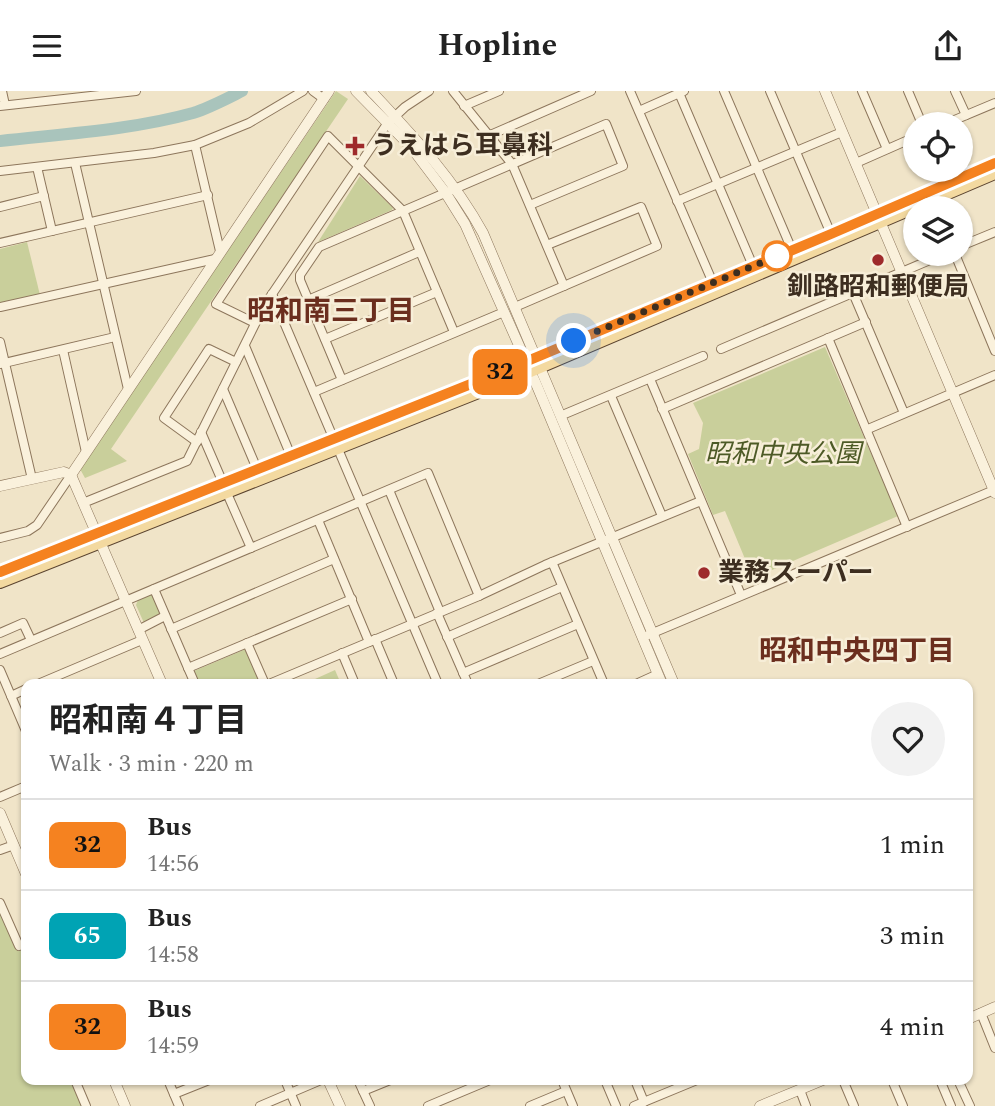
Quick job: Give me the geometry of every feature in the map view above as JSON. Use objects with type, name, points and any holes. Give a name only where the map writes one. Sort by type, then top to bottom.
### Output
[{"type":"main road","points":[[0,572],[99,537],[533,364],[879,217],[995,163]]},
{"type":"main road","points":[[533,364],[753,266],[995,173]]},
{"type":"main road","points":[[225,487],[257,469],[335,443]]},
{"type":"main road","points":[[0,582],[99,537]]},
{"type":"street","points":[[2,91],[3,105],[59,95],[136,91]]},
{"type":"street","points":[[0,171],[154,153],[195,145],[249,123],[303,91]]},
{"type":"street","points":[[0,538],[28,531],[37,525],[327,95],[313,91]]},
{"type":"street","points":[[356,91],[427,150],[456,187],[483,233],[515,307],[533,364],[602,542],[660,679]]},
{"type":"street","points":[[371,91],[445,192],[469,231],[504,311],[560,416],[672,679]]},
{"type":"street","points":[[83,503],[187,461],[272,294],[391,120],[429,91]]},
{"type":"street","points":[[453,91],[512,164],[564,286]]},
{"type":"street","points":[[464,106],[499,91]]},
{"type":"street","points":[[488,136],[591,91]]},
{"type":"street","points":[[630,91],[713,283]]},
{"type":"street","points":[[724,91],[792,250]]},
{"type":"street","points":[[770,91],[831,234]]},
{"type":"street","points":[[642,638],[994,492],[825,91]]},
{"type":"street","points":[[862,91],[887,149]]},
{"type":"street","points":[[908,91],[917,112]]},
{"type":"street","points":[[955,91],[965,112]]},
{"type":"street","points":[[639,111],[681,92],[753,266]]},
{"type":"street","points":[[973,112],[995,103]]},
{"type":"street","points":[[342,380],[300,280],[300,275],[319,247],[606,124],[624,166],[530,205]]},
{"type":"street","points":[[677,201],[842,132]]},
{"type":"street","points":[[255,323],[216,304],[328,137],[403,211],[454,332]]},
{"type":"street","points":[[856,163],[903,142]]},
{"type":"street","points":[[195,145],[208,195],[218,255]]},
{"type":"street","points":[[75,163],[128,389]]},
{"type":"street","points":[[37,167],[52,231]]},
{"type":"street","points":[[0,243],[208,195]]},
{"type":"street","points":[[0,207],[44,197]]},
{"type":"street","points":[[515,307],[657,246],[641,207],[547,245]]},
{"type":"street","points":[[973,241],[995,232]]},
{"type":"street","points":[[308,300],[419,251]]},
{"type":"street","points":[[0,307],[218,255]]},
{"type":"street","points":[[721,349],[916,266]]},
{"type":"street","points":[[960,266],[995,351]]},
{"type":"street","points":[[325,339],[437,292]]},
{"type":"street","points":[[853,293],[904,413]]},
{"type":"street","points":[[272,294],[436,679]]},
{"type":"street","points":[[314,392],[504,311]]},
{"type":"street","points":[[662,409],[866,322]]},
{"type":"street","points":[[2,363],[115,337]]},
{"type":"street","points":[[828,338],[907,527]]},
{"type":"street","points":[[0,342],[2,363],[32,479]]},
{"type":"street","points":[[244,346],[291,456]]},
{"type":"street","points":[[63,349],[86,452]]},
{"type":"street","points":[[197,442],[164,418],[209,349],[236,362]]},
{"type":"street","points":[[560,416],[703,356]]},
{"type":"street","points":[[868,429],[995,375]]},
{"type":"street","points":[[650,379],[741,595]]},
{"type":"street","points":[[223,390],[257,469]]},
{"type":"street","points":[[611,395],[662,516]]},
{"type":"street","points":[[201,432],[251,548]]},
{"type":"street","points":[[0,486],[64,472],[71,475],[138,629],[156,679]]},
{"type":"street","points":[[0,654],[428,473],[479,596]]},
{"type":"street","points":[[389,490],[466,679]]},
{"type":"street","points":[[279,679],[701,501]]},
{"type":"street","points":[[318,520],[352,599],[391,679]]},
{"type":"street","points":[[171,629],[334,559]]},
{"type":"street","points":[[552,562],[602,679]]},
{"type":"street","points":[[447,637],[562,587]]},
{"type":"street","points":[[154,589],[193,679]]},
{"type":"street","points":[[188,668],[352,599]]},
{"type":"street","points":[[138,629],[165,616]]},
{"type":"street","points":[[0,633],[23,623],[31,640]]},
{"type":"street","points":[[463,673],[578,624]]},
{"type":"street","points":[[50,679],[142,640]]},
{"type":"street","points":[[247,643],[265,679]]},
{"type":"street","points":[[342,653],[353,679]]},
{"type":"street","points":[[550,679],[593,661]]},
{"type":"street","points":[[0,670],[21,718]]},
{"type":"street","points":[[12,696],[21,692]]},
{"type":"street","points":[[0,797],[21,788]]},
{"type":"street","points":[[0,813],[21,862]]},
{"type":"street","points":[[0,850],[14,845]]},
{"type":"street","points":[[0,903],[19,946],[21,945]]},
{"type":"street","points":[[973,1017],[995,1007]]},
{"type":"street","points":[[981,1013],[995,1048]]},
{"type":"street","points":[[77,1085],[86,1106]]},
{"type":"street","points":[[116,1085],[125,1106]]},
{"type":"street","points":[[170,1085],[179,1106]]},
{"type":"street","points":[[174,1094],[196,1085]]},
{"type":"street","points":[[287,1085],[296,1106]]},
{"type":"street","points":[[260,1106],[309,1085]]},
{"type":"street","points":[[330,1085],[340,1106]]},
{"type":"street","points":[[360,1085],[370,1106]]},
{"type":"street","points":[[363,1091],[378,1085]]},
{"type":"street","points":[[428,1106],[478,1085]]},
{"type":"street","points":[[564,1085],[573,1106]]},
{"type":"street","points":[[607,1085],[617,1106]]},
{"type":"street","points":[[637,1085],[644,1102]]},
{"type":"street","points":[[634,1106],[684,1085]]},
{"type":"street","points":[[761,1106],[812,1085]]},
{"type":"street","points":[[845,1085],[854,1106]]},
{"type":"street","points":[[894,1085],[903,1106]]},
{"type":"street","points":[[942,1085],[951,1106]]},
{"type":"street","points":[[960,1085],[970,1106]]},
{"type":"street","points":[[800,1090],[806,1106]]},
{"type":"street","points":[[530,1106],[566,1091]]},
{"type":"green space","points":[[336,91],[348,99],[111,449],[127,461],[85,478],[80,469]]},
{"type":"green space","points":[[360,176],[392,210],[318,242]]},
{"type":"green space","points":[[27,242],[40,295],[0,304],[0,249]]},
{"type":"green space","name":"昭和中央公園","points":[[825,347],[898,516],[753,578],[725,511],[713,515],[688,454],[699,449],[703,423],[693,403]]},
{"type":"green space","points":[[152,594],[161,616],[144,623],[136,605],[138,600]]},
{"type":"green space","points":[[246,649],[259,679],[197,679],[194,671]]},
{"type":"green space","points":[[335,670],[339,679],[315,679]]},
{"type":"green space","points":[[0,909],[21,945],[21,1085],[75,1085],[84,1106],[0,1106]]},
{"type":"waterway","points":[[0,141],[146,124],[199,111],[242,91]]},
{"type":"bus line","name":"32","points":[[0,572],[506,370],[995,163]]},
{"type":"place","name":"うえはら耳鼻科","points":[[355,146]]},
{"type":"place","name":"釧路昭和郵便局","points":[[878,260]]},
{"type":"place","name":"業務スーパー","points":[[704,573]]},
{"type":"district","name":"昭和南三丁目","points":[[331,311]]},
{"type":"district","name":"昭和中央四丁目","points":[[857,651]]},
{"type":"route","points":[[574,341],[777,256]]}]
